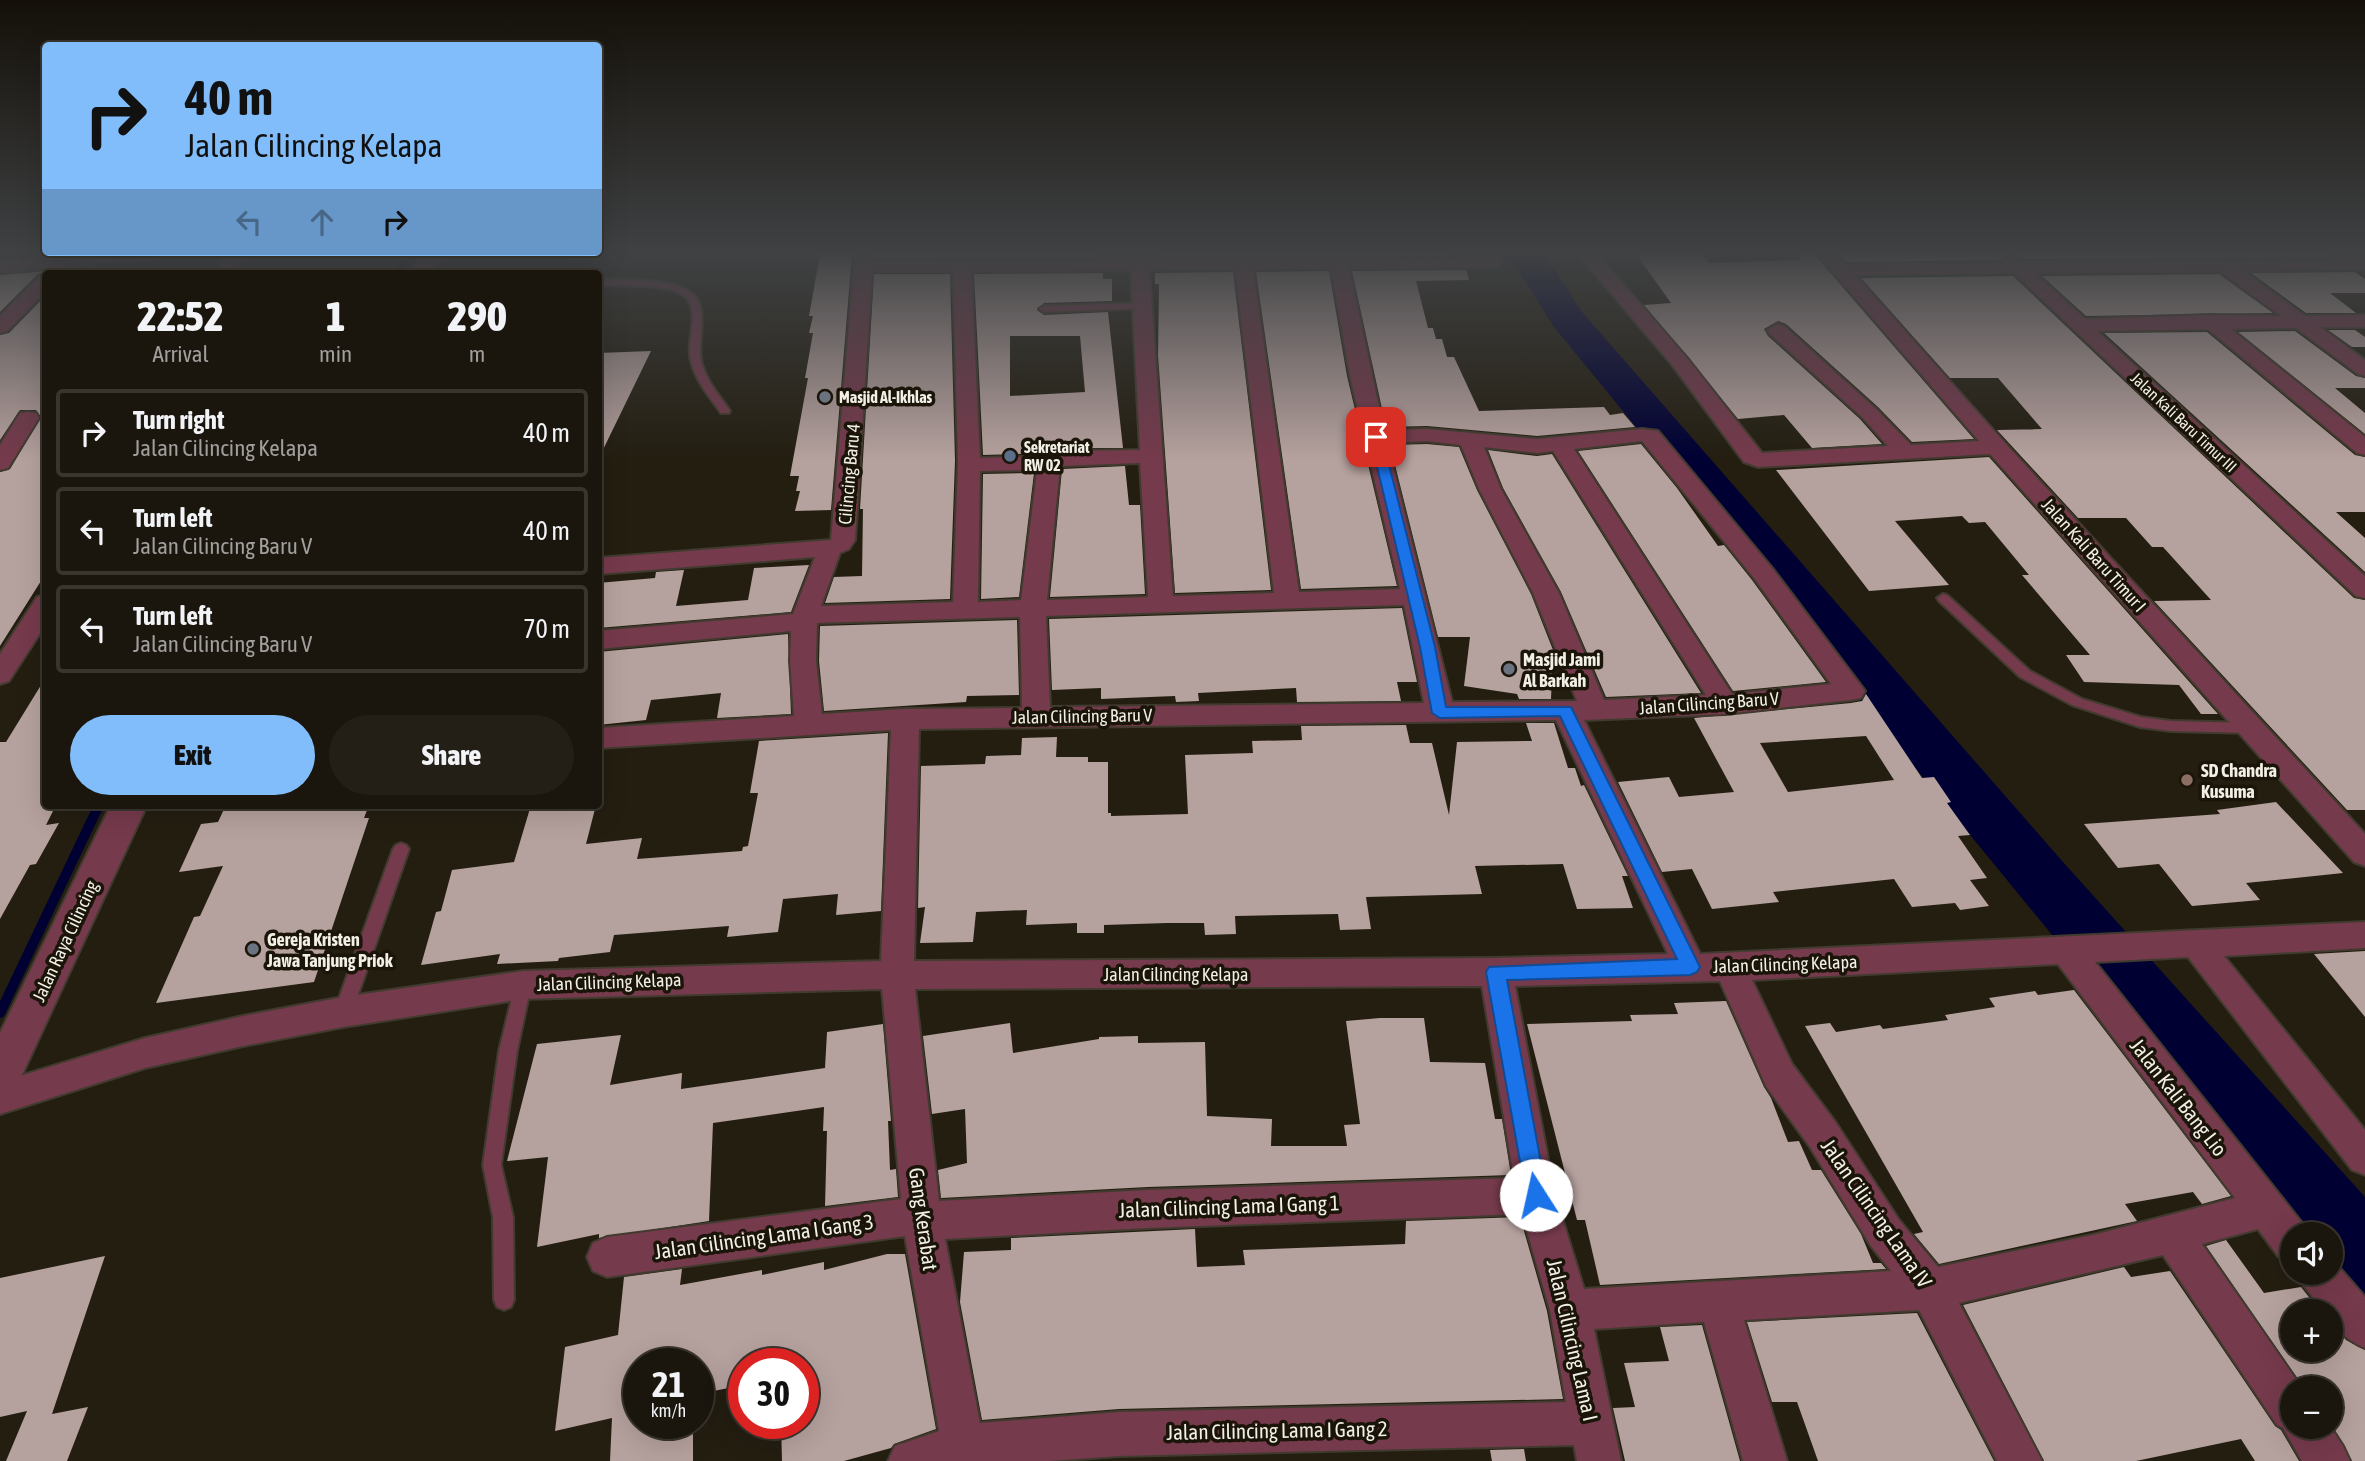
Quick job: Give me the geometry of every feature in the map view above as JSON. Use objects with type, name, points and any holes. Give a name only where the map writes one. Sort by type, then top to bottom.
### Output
[{"type":"street","name":"Cilincing Baru 4","points":[[809,723],[803,661],[805,618],[830,549],[841,544],[843,540],[859,322]]},
{"type":"street","points":[[964,322],[970,465],[965,610]]},
{"type":"street","points":[[1144,322],[1161,605]]},
{"type":"street","points":[[1251,322],[1288,601]]},
{"type":"street","points":[[1350,322],[1440,713]]},
{"type":"street","points":[[1646,322],[1680,362],[1752,457],[1758,460],[1996,447]]},
{"type":"street","name":"Jalan Kali Baru Timur I","points":[[1886,322],[2365,854]]},
{"type":"street","name":"Jalan Kali Baru Timur III","points":[[2076,322],[2354,569],[2365,590]]},
{"type":"street","points":[[2079,325],[2171,322]]},
{"type":"street","points":[[2211,322],[2365,448]]},
{"type":"street","points":[[2303,322],[2365,370]]},
{"type":"street","points":[[1777,330],[1869,413],[1904,450]]},
{"type":"street","points":[[0,422],[37,417]]},
{"type":"street","points":[[0,463],[37,417]]},
{"type":"street","points":[[1376,437],[1427,435],[1536,446],[1559,443],[1725,704]]},
{"type":"street","name":"Jalan Cilincing Baru V","points":[[602,738],[905,719],[1595,710],[1725,704],[1852,691],[1763,573],[1650,436],[1559,443]]},
{"type":"street","points":[[1470,439],[1490,489],[1546,593],[1595,710]]},
{"type":"street","points":[[970,465],[1049,463],[1061,458],[1152,456]]},
{"type":"street","points":[[1036,716],[1033,609],[1049,463]]},
{"type":"street","points":[[602,566],[830,549]]},
{"type":"street","points":[[602,640],[805,618],[965,610],[1415,597]]},
{"type":"street","points":[[1,671],[42,609]]},
{"type":"street","points":[[1565,710],[1690,967]]},
{"type":"street","name":"Gang Kerabat","points":[[905,719],[897,975],[922,1218],[964,1454]]},
{"type":"street","name":"Jalan Raya Cilincing","points":[[0,1077],[127,809]]},
{"type":"street","name":"Jalan Cilincing Kelapa","points":[[0,1098],[145,1053],[343,1012],[523,985],[897,975],[1496,972],[1730,967],[2365,934]]},
{"type":"street","points":[[2187,944],[2227,986],[2365,1158]]},
{"type":"street","name":"Jalan Kali Bang Lio","points":[[2075,949],[2280,1227]]},
{"type":"street","name":"Jalan Cilincing Lama IV","points":[[1730,967],[1779,1075],[1823,1135],[1885,1233],[1930,1289],[2020,1461]]},
{"type":"street","name":"Jalan Cilincing Lama I","points":[[1496,972],[1536,1195],[1570,1311],[1595,1442]]},
{"type":"street","name":"Jalan Cilincing Lama I Gang 1","points":[[922,1218],[1536,1195]]},
{"type":"street","points":[[1570,1311],[1930,1289],[2172,1235],[2265,1209]]},
{"type":"street","name":"Jalan Cilincing Lama I Gang 3","points":[[607,1257],[922,1218]]},
{"type":"street","points":[[2172,1235],[2280,1392]]},
{"type":"street","points":[[2329,1285],[2365,1328]]},
{"type":"street","points":[[1718,1301],[1765,1461]]},
{"type":"street","name":"Jalan Cilincing Lama I Gang 2","points":[[964,1454],[1119,1434],[1595,1442]]},
{"type":"street","points":[[2313,1439],[2328,1461]]},
{"type":"street","points":[[910,1461],[964,1454]]},
{"type":"lane","points":[[696,322],[694,357],[701,379],[725,411]]},
{"type":"lane","points":[[1942,598],[2025,674],[2077,702],[2140,722],[2171,726],[2252,728]]},
{"type":"lane","points":[[343,1012],[401,849]]},
{"type":"lane","points":[[504,1300],[503,1217],[492,1165],[508,1051],[523,985]]},
{"type":"building","points":[[20,322],[42,322],[42,579],[0,646],[0,472],[10,469],[41,417],[36,410],[20,410],[0,440],[0,335],[9,333]]},
{"type":"building","points":[[812,322],[846,322],[831,510],[795,511],[800,491],[796,491],[799,476],[790,476],[808,378],[805,378],[813,333],[809,333]]},
{"type":"building","points":[[871,322],[951,322],[955,461],[950,599],[825,603],[834,577],[862,576],[863,509],[860,509]]},
{"type":"building","points":[[976,322],[1109,322],[1123,448],[1061,448],[1046,453],[983,455]],"holes":[[[1010,336],[1080,336],[1085,392],[1010,396]]]},
{"type":"building","points":[[1158,322],[1239,322],[1271,590],[1175,593],[1158,355]]},
{"type":"building","points":[[1263,322],[1338,322],[1347,376],[1397,586],[1301,589]]},
{"type":"building","points":[[1363,322],[1427,322],[1428,328],[1433,328],[1436,339],[1442,339],[1447,357],[1454,357],[1479,411],[1604,407],[1610,415],[1623,413],[1635,427],[1537,436],[1427,426],[1386,427]]},
{"type":"building","points":[[1658,322],[1776,322],[1764,329],[1768,336],[1860,419],[1882,444],[1812,448],[1784,415],[1738,419]]},
{"type":"building","points":[[1781,322],[1873,322],[1974,439],[1912,442],[1878,407]]},
{"type":"building","points":[[1900,322],[2062,322],[2354,598],[2365,600],[2365,810],[2347,810],[2154,601],[2211,600],[2163,547],[2152,547],[2126,518],[2078,518],[1997,430],[2042,429],[1998,378],[1950,378]]},
{"type":"building","points":[[2328,330],[2355,330],[2365,337],[2365,347],[2352,347]]},
{"type":"building","points":[[2295,331],[2356,376],[2365,378],[2365,388],[2335,388],[2365,413],[2365,434],[2238,332]]},
{"type":"building","points":[[2207,332],[2355,455],[2365,457],[2365,512],[2336,512],[2365,538],[2365,572],[2104,333]]},
{"type":"building","points":[[651,351],[602,452],[602,353]]},
{"type":"building","points":[[1641,444],[1677,488],[1718,546],[1724,545],[1752,580],[1826,682],[1733,691],[1578,451]]},
{"type":"building","points":[[1390,445],[1459,447],[1477,490],[1531,594],[1553,650],[1551,699],[1519,699],[1517,694],[1464,686],[1470,637],[1438,637]]},
{"type":"building","points":[[1488,450],[1537,456],[1552,454],[1701,693],[1606,697],[1561,592],[1503,488]]},
{"type":"building","points":[[1989,457],[2218,714],[2201,714],[2179,685],[2084,682],[2066,655],[2090,655],[2022,575],[2029,575],[1985,522],[1969,523],[1962,516],[1895,521],[1949,585],[1869,591],[1776,470]]},
{"type":"building","points":[[1125,466],[1129,505],[1140,505],[1145,594],[1050,597],[1062,469]]},
{"type":"building","points":[[1034,473],[1019,597],[981,599],[983,474]]},
{"type":"building","points":[[809,565],[791,612],[602,628],[602,583],[655,578],[656,572],[684,570],[676,606],[748,600],[754,568]]},
{"type":"building","points":[[1402,608],[1417,682],[1397,682],[1401,701],[1297,702],[1296,688],[1198,693],[1199,701],[1176,702],[1175,696],[1101,699],[1101,688],[1052,690],[1049,619]]},
{"type":"building","points":[[1017,620],[1019,695],[967,696],[966,702],[824,711],[819,661],[820,626]]},
{"type":"building","points":[[788,634],[791,714],[717,718],[721,693],[651,700],[646,720],[602,725],[602,652]]},
{"type":"building","points":[[42,684],[42,809],[54,809],[46,825],[59,823],[36,864],[30,865],[0,919],[0,742],[6,742]]},
{"type":"building","points":[[1866,694],[1922,778],[1934,777],[1951,802],[1947,803],[1970,835],[1958,836],[1987,878],[1970,880],[1989,906],[1960,910],[1955,903],[1912,907],[1894,879],[1773,892],[1779,902],[1712,909],[1692,869],[1662,872],[1618,782],[1669,777],[1679,797],[1734,792],[1694,718],[1862,701]],"holes":[[[1866,736],[1894,780],[1788,792],[1760,743]]]},
{"type":"building","points":[[1526,723],[1554,723],[1568,768],[1575,768],[1581,786],[1584,785],[1628,876],[1622,876],[1633,908],[1577,909],[1563,864],[1475,866],[1482,894],[1366,897],[1371,929],[1340,930],[1338,914],[1235,916],[1236,934],[1205,935],[1204,923],[1104,925],[1104,933],[1077,933],[1077,923],[1026,925],[1027,910],[976,912],[973,942],[920,943],[925,907],[918,908],[921,766],[985,764],[986,756],[1021,755],[1022,738],[1057,737],[1056,757],[1088,757],[1088,762],[1108,762],[1108,813],[1111,813],[1111,816],[1188,814],[1185,755],[1253,753],[1252,741],[1302,740],[1301,726],[1406,725],[1410,743],[1432,743],[1449,815],[1457,742],[1532,741]]},
{"type":"building","points":[[888,733],[881,911],[836,915],[838,894],[783,899],[778,932],[727,937],[729,926],[614,935],[610,952],[559,958],[558,961],[497,964],[500,954],[421,965],[436,912],[441,911],[452,870],[514,862],[530,809],[595,809],[586,844],[642,838],[637,859],[742,851],[743,847],[748,846],[758,793],[750,793],[759,741]]},
{"type":"building","points":[[2276,802],[2343,873],[2246,883],[2260,900],[2192,906],[2159,864],[2118,868],[2084,824],[2220,814],[2217,810]]},
{"type":"building","points":[[224,809],[367,809],[364,818],[369,818],[314,982],[156,1003],[194,917],[200,916],[223,866],[179,872],[201,824],[218,822]]},
{"type":"building","points":[[2365,951],[2365,1017],[2314,954]]},
{"type":"building","points":[[2074,990],[2231,1196],[2202,1204],[2193,1192],[2125,1204],[2137,1221],[1939,1264],[1914,1234],[1923,1232],[1805,1026],[1830,1023],[1836,1032],[1880,1025],[1883,1029],[1948,1020],[1945,1015],[1995,1007],[1989,998],[2035,991],[2038,995]]},
{"type":"building","points":[[1726,1001],[1771,1098],[1788,1142],[1799,1141],[1812,1170],[1821,1170],[1861,1234],[1873,1263],[1881,1263],[1886,1269],[1600,1285],[1585,1220],[1577,1220],[1527,1024],[1632,1021],[1630,1015],[1678,1014],[1674,1003]]},
{"type":"building","points":[[1424,1018],[1430,1062],[1485,1063],[1495,1119],[1502,1119],[1511,1175],[1148,1187],[941,1198],[938,1170],[967,1163],[965,1109],[932,1114],[923,1036],[1010,1023],[1013,1053],[1099,1037],[1138,1036],[1138,1043],[1205,1042],[1207,1116],[1272,1119],[1271,1146],[1347,1146],[1344,1125],[1360,1124],[1346,1021]]},
{"type":"building","points":[[883,1024],[891,1121],[888,1121],[890,1170],[896,1169],[898,1197],[825,1206],[827,1131],[823,1131],[824,1107],[713,1123],[709,1221],[599,1238],[599,1234],[537,1247],[548,1157],[507,1161],[537,1044],[621,1035],[610,1085],[682,1073],[681,1089],[825,1068],[827,1032]]},
{"type":"building","points":[[1520,1217],[1547,1311],[1563,1399],[1119,1409],[982,1420],[960,1302],[964,1252],[1011,1250],[1011,1238],[1195,1229],[1197,1267],[1245,1265],[1243,1250],[1405,1244],[1406,1221]]},
{"type":"building","points":[[2226,1240],[2264,1293],[2301,1287],[2310,1299],[2280,1299],[2280,1353],[2206,1246]]},
{"type":"building","points":[[887,1254],[905,1254],[936,1429],[894,1444],[891,1448],[844,1461],[782,1461],[781,1439],[819,1439],[819,1348],[728,1348],[728,1388],[714,1391],[714,1348],[623,1348],[623,1439],[693,1439],[693,1461],[610,1461],[612,1418],[555,1431],[565,1347],[618,1335],[624,1277],[682,1269],[680,1285],[762,1270],[762,1275],[824,1262],[824,1270]]},
{"type":"building","points":[[105,1256],[52,1414],[88,1407],[67,1461],[6,1461],[27,1411],[0,1417],[0,1278]]},
{"type":"building","points":[[2124,1267],[2131,1277],[2170,1271],[2275,1426],[2280,1429],[2280,1439],[2286,1439],[2299,1461],[2255,1461],[2241,1439],[2136,1461],[2044,1461],[1963,1305]]},
{"type":"building","points":[[1917,1313],[1994,1461],[1818,1461],[1797,1402],[1772,1402],[1747,1322]]},
{"type":"building","points":[[1702,1325],[1740,1461],[1625,1461],[1613,1408],[1635,1407],[1624,1363],[1669,1361],[1660,1327]]},
{"type":"building","points":[[2343,1336],[2365,1350],[2365,1461],[2352,1461],[2340,1439],[2343,1439],[2343,1376],[2296,1376],[2286,1362],[2343,1362]]},
{"type":"building","points":[[1524,1449],[1526,1461],[1492,1461],[1490,1450]]},
{"type":"waterway","points":[[1571,322],[2041,879],[2365,1255]]},
{"type":"waterway","points":[[0,1013],[97,809]]},
{"type":"place","name":"Masjid Al-Ikhlas","points":[[825,397]]},
{"type":"place","name":"Sekretariat RW 02","points":[[1010,456]]},
{"type":"place","name":"Masjid Jami Al Barkah","points":[[1509,669]]},
{"type":"place","name":"SD Chandra Kusuma","points":[[2187,780]]},
{"type":"place","name":"Gereja Kristen Jawa Tanjung Priok","points":[[253,949]]},
{"type":"route","points":[[1376,437],[1427,647],[1440,713],[1565,710],[1690,967],[1496,972],[1536,1195]]}]
